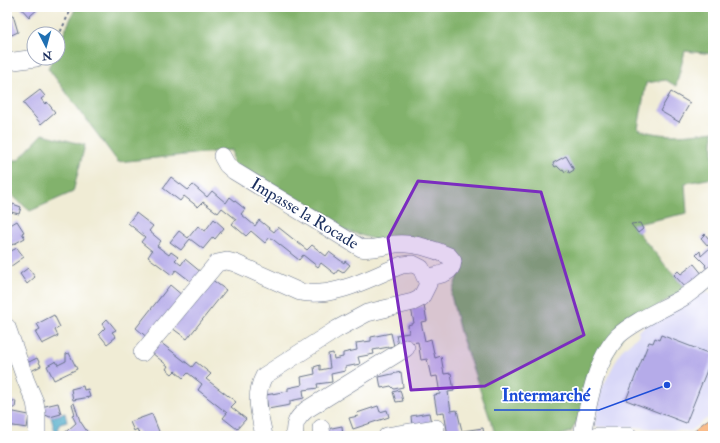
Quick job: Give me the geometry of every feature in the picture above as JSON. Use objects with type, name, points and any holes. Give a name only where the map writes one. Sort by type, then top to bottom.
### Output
[{"type":"main road","points":[[704,436],[713,429]]},
{"type":"street","points":[[7,62],[26,59]]},
{"type":"street","name":"Impasse la Rocade","points":[[222,156],[227,165],[234,171],[361,248],[371,249],[396,244],[408,244],[449,256],[453,261],[452,267],[448,272],[426,277]]},
{"type":"street","points":[[142,353],[217,263],[227,261],[235,263],[300,292],[311,294],[334,292],[402,265],[413,264],[421,268],[428,284],[421,298],[413,302],[367,313],[337,329],[264,376],[258,387],[258,402],[264,436]]},
{"type":"street","points":[[582,436],[593,385],[602,361],[618,336],[649,315],[683,297],[713,274]]},
{"type":"street","points":[[7,326],[35,402],[37,414],[37,436]]},
{"type":"street","points":[[295,436],[294,430],[297,418],[301,414],[406,348]]},
{"type":"street","points":[[387,436],[436,428]]},
{"type":"street","points":[[598,436],[629,436]]},
{"type":"path","points":[[63,26],[72,7]]},
{"type":"highlighted area","points":[[418,181],[541,192],[584,335],[485,386],[411,390],[388,238]]},
{"type":"shaded area","points":[[707,292],[713,296],[713,414],[690,431],[634,427],[594,427],[601,390],[621,351],[639,335],[638,331],[679,304]]},
{"type":"green space","points":[[76,7],[713,7],[713,54],[685,51],[676,86],[666,80],[646,83],[638,129],[666,135],[713,131],[713,178],[685,183],[687,213],[632,225],[685,289],[630,323],[571,432],[558,436],[496,436],[460,332],[451,295],[463,260],[408,236],[379,241],[344,230],[233,165],[232,150],[118,162],[48,68],[49,66],[66,66],[66,29]]},
{"type":"green space","points":[[43,134],[85,145],[73,192],[30,211],[7,191],[7,160],[18,160]]},
{"type":"water","points":[[65,413],[67,422],[60,424],[58,427],[59,431],[55,432],[51,417]]},
{"type":"building","points":[[20,7],[40,7],[29,17]]},
{"type":"building","points":[[13,15],[18,32],[7,37],[7,18]]},
{"type":"building","points":[[40,90],[45,96],[41,99],[45,104],[47,102],[55,112],[41,124],[23,103]]},
{"type":"building","points":[[671,92],[690,103],[679,122],[660,111]]},
{"type":"building","points":[[566,156],[574,170],[569,173],[568,170],[565,172],[557,166],[555,167],[553,163]]},
{"type":"building","points":[[171,177],[188,190],[193,185],[207,197],[212,191],[226,203],[230,197],[245,209],[241,214],[255,226],[259,220],[274,232],[278,227],[307,250],[312,245],[326,256],[329,252],[344,263],[345,261],[350,265],[343,273],[338,270],[335,274],[321,263],[318,267],[303,255],[299,260],[270,237],[265,243],[251,231],[246,236],[232,224],[236,219],[222,208],[218,213],[203,202],[198,207],[184,196],[180,201],[163,188]]},
{"type":"building","points":[[13,204],[21,207],[19,214],[11,212]]},
{"type":"building","points":[[136,213],[153,226],[149,231],[161,241],[157,246],[169,255],[171,252],[178,257],[175,260],[181,265],[185,259],[202,273],[193,283],[176,270],[172,275],[148,257],[152,251],[141,242],[145,237],[128,223]]},
{"type":"building","points":[[214,219],[224,228],[215,239],[213,237],[203,249],[190,239],[181,250],[170,242],[179,231],[188,238],[198,226],[205,231]]},
{"type":"building","points":[[17,221],[24,232],[22,233],[25,238],[12,245],[9,239],[12,237],[7,227]]},
{"type":"building","points":[[640,223],[643,229],[638,233],[631,224]]},
{"type":"building","points":[[705,234],[712,243],[708,246],[701,238]]},
{"type":"building","points":[[711,247],[713,249],[713,266],[708,271],[705,266],[706,265],[696,255],[700,251],[701,256]]},
{"type":"building","points":[[17,248],[24,257],[7,269],[7,253]]},
{"type":"building","points":[[694,264],[703,275],[686,288],[674,275],[678,271],[681,274]]},
{"type":"building","points":[[28,268],[35,277],[27,284],[20,274]]},
{"type":"building","points":[[211,279],[226,290],[187,339],[172,328]]},
{"type":"building","points":[[170,285],[183,296],[149,339],[136,328]]},
{"type":"building","points":[[424,306],[427,321],[421,322],[425,341],[431,339],[435,358],[441,356],[444,374],[451,373],[454,391],[448,392],[451,411],[457,410],[462,431],[483,428],[484,436],[448,436],[444,412],[437,413],[434,395],[440,394],[437,376],[431,377],[427,359],[421,360],[418,342],[398,345],[396,335],[409,333],[408,325],[414,323],[411,308]]},
{"type":"building","points":[[54,315],[60,327],[55,330],[58,336],[42,344],[35,332],[40,329],[37,324]]},
{"type":"building","points":[[107,319],[116,330],[112,332],[116,337],[107,344],[99,334],[105,328],[102,324]]},
{"type":"building","points":[[391,333],[394,346],[373,350],[374,354],[358,357],[360,364],[345,367],[345,371],[331,374],[332,382],[317,384],[318,388],[303,390],[304,398],[290,401],[290,405],[268,409],[266,395],[288,391],[288,388],[302,385],[301,377],[315,374],[314,367],[320,365],[320,370],[330,368],[328,354],[333,353],[334,359],[343,357],[343,353],[357,350],[356,343],[371,341],[371,337]]},
{"type":"building","points":[[661,335],[713,355],[686,423],[626,400],[649,342],[653,343],[655,338],[659,340]]},
{"type":"building","points":[[160,342],[192,367],[196,362],[211,374],[206,379],[236,402],[231,407],[246,419],[237,429],[223,418],[227,413],[198,390],[202,384],[188,373],[183,378],[175,371],[172,374],[166,369],[168,366],[152,353]]},
{"type":"building","points":[[69,353],[77,369],[54,380],[47,366],[56,361],[58,365],[66,361],[66,354]]},
{"type":"building","points":[[37,358],[41,366],[31,371],[27,363]]},
{"type":"building","points":[[401,372],[403,387],[394,389],[391,386],[381,388],[379,377]]},
{"type":"building","points":[[83,386],[84,390],[88,389],[90,397],[73,400],[71,389]]},
{"type":"building","points":[[400,390],[403,401],[396,402],[393,392]]},
{"type":"building","points":[[7,401],[16,401],[15,408],[7,408]]},
{"type":"building","points":[[58,403],[61,414],[50,417],[43,414],[41,407]]},
{"type":"building","points":[[74,403],[80,421],[90,436],[61,436],[76,423],[72,415],[75,414],[72,404]]},
{"type":"building","points":[[378,406],[380,412],[387,410],[389,417],[353,429],[349,418],[358,416],[357,413]]},
{"type":"building","points":[[9,411],[29,415],[27,428],[7,425]]},
{"type":"building","points":[[429,413],[431,423],[412,426],[411,416]]},
{"type":"building","points":[[152,414],[160,434],[140,436],[137,429],[134,431],[130,422]]},
{"type":"building","points":[[342,426],[343,436],[328,436],[327,429]]},
{"type":"place","name":"Intermarché","points":[[667,385]]}]
